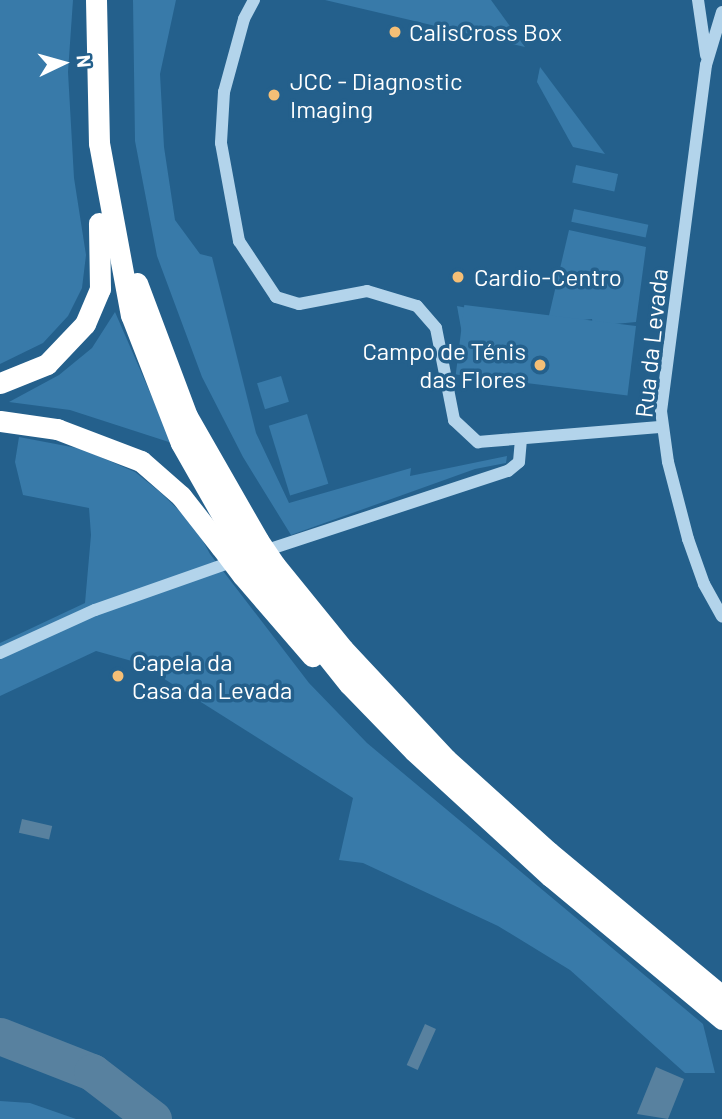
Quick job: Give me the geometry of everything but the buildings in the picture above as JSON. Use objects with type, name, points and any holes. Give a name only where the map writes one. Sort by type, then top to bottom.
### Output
[{"type":"highway","points":[[0,383],[29,374],[62,351],[85,324],[100,289],[102,244],[85,111],[94,0]]},
{"type":"highway","points":[[94,0],[99,143],[131,315],[170,421],[239,544],[258,570],[304,650],[349,684],[470,805],[722,1019]]},
{"type":"highway","points":[[107,0],[104,41],[110,141],[135,277],[239,544],[258,570],[343,649],[446,759],[549,852],[722,996]]},
{"type":"highway","points":[[0,421],[57,429],[141,461],[239,544]]},
{"type":"street","points":[[254,0],[235,49],[220,120],[229,194],[243,251],[268,289],[286,303],[363,291],[417,306],[436,328],[458,428],[483,444],[662,427]]},
{"type":"street","points":[[698,0],[706,65]]},
{"type":"street","points":[[706,65],[722,12]]},
{"type":"street","points":[[706,65],[722,35]]},
{"type":"street","name":"Rua da Levada","points":[[706,65],[662,391],[662,427],[692,552],[722,617]]},
{"type":"street","points":[[0,653],[95,610],[172,582],[508,471],[519,462],[521,441]]},
{"type":"shaded area","points":[[0,0],[73,0],[68,72],[74,178],[86,255],[82,288],[68,316],[43,343],[0,364]]},
{"type":"shaded area","points":[[133,0],[176,0],[160,74],[164,147],[175,220],[200,254],[212,257],[256,433],[289,503],[411,468],[410,476],[507,456],[506,463],[475,469],[291,535],[243,457],[202,377],[157,256],[135,141]]},
{"type":"shaded area","points":[[325,0],[491,0],[525,47]]},
{"type":"shaded area","points":[[540,67],[605,154],[573,147],[537,82]]},
{"type":"shaded area","points":[[576,165],[618,174],[614,192],[572,183]]},
{"type":"shaded area","points":[[574,209],[648,225],[646,238],[571,222]]},
{"type":"shaded area","points":[[569,230],[646,247],[636,322],[593,326],[592,319],[547,324]]},
{"type":"shaded area","points":[[464,305],[636,326],[627,395],[456,374]]},
{"type":"shaded area","points":[[457,306],[478,310],[480,337],[463,339]]},
{"type":"shaded area","points":[[115,312],[172,443],[70,410],[9,402],[59,375],[92,348]]},
{"type":"shaded area","points":[[281,376],[289,402],[265,409],[257,383]]},
{"type":"shaded area","points":[[307,414],[328,484],[290,496],[269,426]]},
{"type":"shaded area","points":[[19,437],[82,449],[135,472],[160,492],[195,526],[210,554],[309,683],[367,743],[703,1024],[715,1073],[685,1073],[570,970],[498,926],[363,863],[339,860],[353,798],[139,663],[96,651],[0,696],[0,643],[85,603],[91,535],[89,508],[23,495],[15,462]]},
{"type":"shaded area","points":[[22,819],[52,826],[49,840],[19,833]]},
{"type":"shaded area","points":[[425,1024],[436,1029],[418,1070],[407,1065]]},
{"type":"shaded area","points":[[656,1067],[684,1079],[668,1119],[637,1114]]},
{"type":"shaded area","points":[[0,1101],[30,1103],[76,1119],[0,1119]]},
{"type":"waterway","points":[[0,1036],[92,1072],[153,1119]]},
{"type":"place","name":"CalisCross Box","points":[[395,32]]},
{"type":"place","name":"JCC - Diagnostic Imaging","points":[[274,95]]},
{"type":"place","name":"Cardio-Centro","points":[[458,277]]},
{"type":"place","name":"Campo de Ténis das Flores","points":[[540,365]]},
{"type":"place","name":"Capela da Casa da Levada","points":[[118,676]]}]
